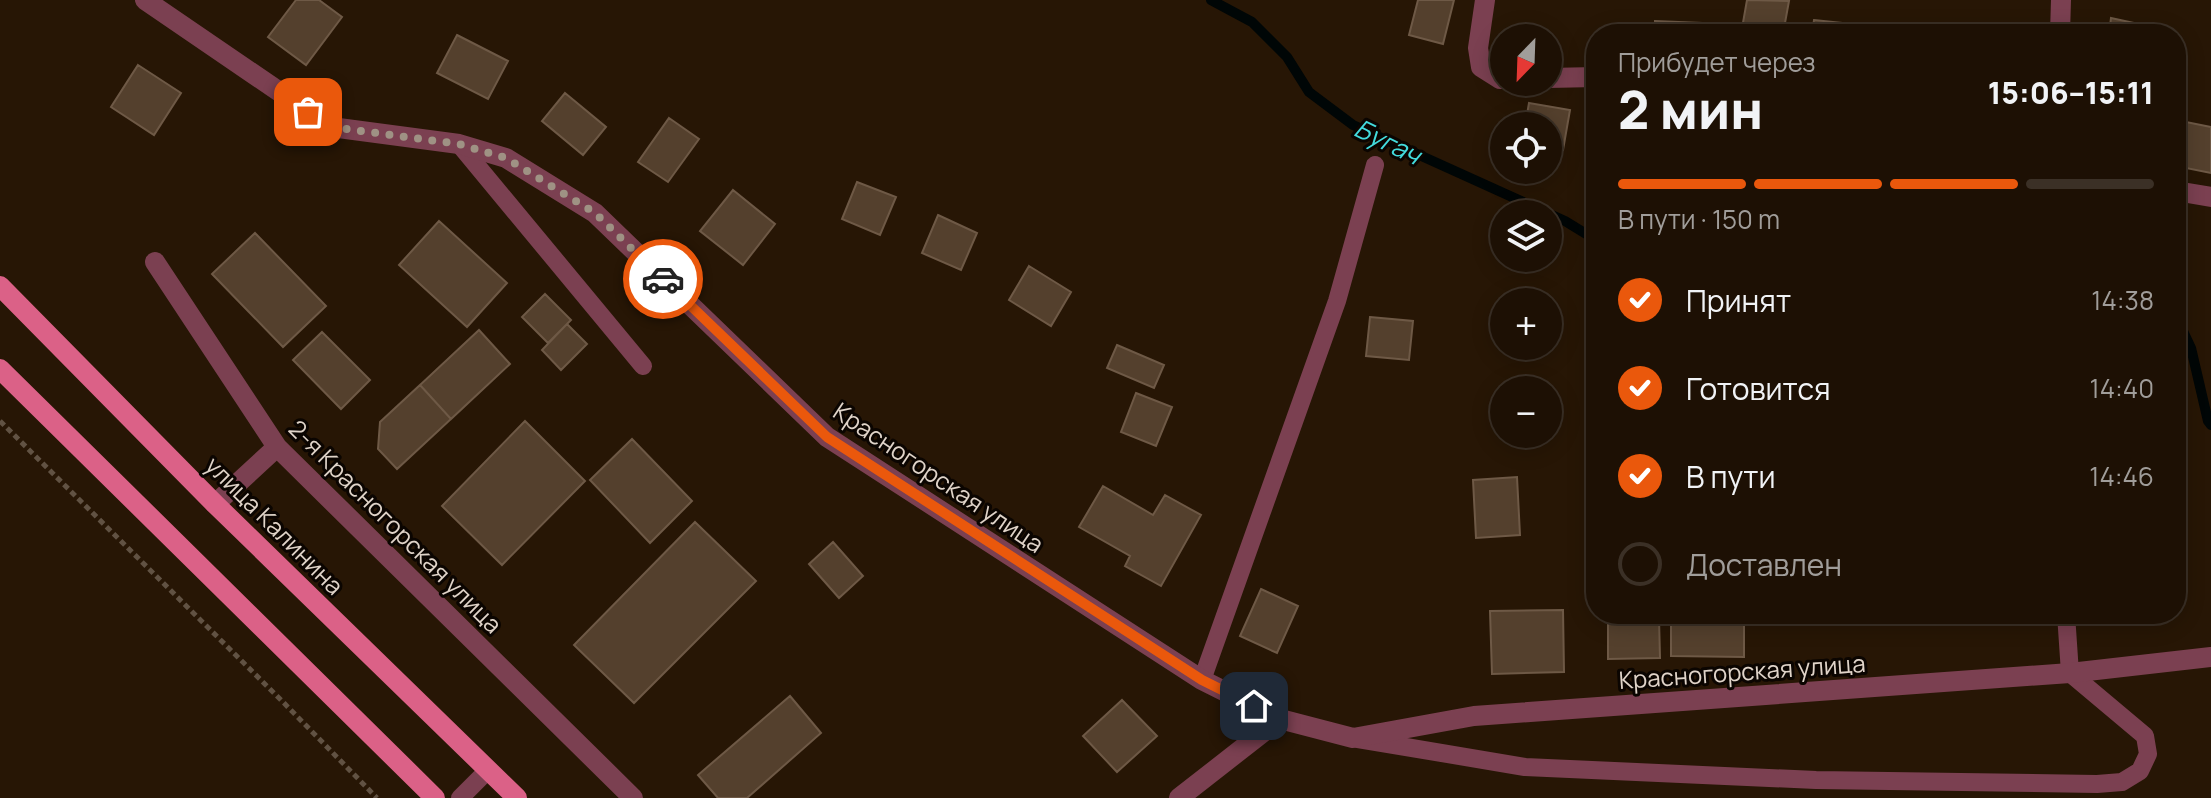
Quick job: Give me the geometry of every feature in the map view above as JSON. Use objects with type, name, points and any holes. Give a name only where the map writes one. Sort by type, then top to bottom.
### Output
[{"type":"main road","name":"улица Калинина","points":[[0,286],[215,504],[517,798]]},
{"type":"main road","points":[[0,369],[435,798]]},
{"type":"street","name":"Красногорская улица","points":[[145,0],[331,127],[459,144],[506,158],[595,213],[827,437],[1202,680],[1280,719],[1353,738],[1474,716],[2070,673],[2211,657]]},
{"type":"street","points":[[1485,0],[1478,48],[1481,67],[1490,73]]},
{"type":"street","points":[[2060,24],[2061,0]]},
{"type":"street","points":[[1562,78],[1586,77]]},
{"type":"street","points":[[2186,193],[2211,197]]},
{"type":"street","name":"2-я Красногорская улица","points":[[155,262],[277,447],[633,798]]},
{"type":"street","points":[[215,504],[277,447]]},
{"type":"street","points":[[1179,798],[1280,719]]},
{"type":"lane","points":[[459,144],[643,366]]},
{"type":"lane","points":[[1202,680],[1337,301],[1375,165]]},
{"type":"lane","points":[[1353,738],[1525,767],[1816,780],[2122,782],[2140,771],[2148,754],[2145,736],[2070,673],[2067,624]]},
{"type":"lane","points":[[460,798],[488,770]]},
{"type":"path","points":[[0,421],[377,798]]},
{"type":"building","points":[[296,0],[319,0],[342,17],[306,65],[268,37]]},
{"type":"building","points":[[1418,0],[1454,0],[1443,44],[1409,35]]},
{"type":"building","points":[[1747,0],[1789,1],[1785,24],[1743,24]]},
{"type":"building","points":[[2111,18],[2139,24],[2110,24]]},
{"type":"building","points":[[1814,20],[1852,24],[1813,24]]},
{"type":"building","points":[[1655,21],[1702,23],[1702,24],[1655,24]]},
{"type":"building","points":[[457,35],[508,61],[488,99],[437,73]]},
{"type":"building","points":[[138,65],[181,93],[154,135],[111,107]]},
{"type":"building","points":[[565,93],[606,127],[583,155],[542,121]]},
{"type":"building","points":[[1529,103],[1570,110],[1563,150],[1562,112],[1527,112]]},
{"type":"building","points":[[669,118],[699,139],[668,182],[638,162]]},
{"type":"building","points":[[2186,122],[2211,127],[2211,173],[2186,168]]},
{"type":"building","points":[[857,182],[896,197],[880,235],[842,219]]},
{"type":"building","points":[[733,190],[775,224],[743,265],[700,231]]},
{"type":"building","points":[[938,215],[977,233],[961,270],[922,253]]},
{"type":"building","points":[[439,221],[507,283],[467,327],[399,265]]},
{"type":"building","points":[[255,233],[326,306],[283,347],[212,274]]},
{"type":"building","points":[[1029,266],[1071,292],[1051,326],[1009,300]]},
{"type":"building","points":[[545,294],[571,320],[548,343],[522,317]]},
{"type":"building","points":[[1370,317],[1413,321],[1409,360],[1366,356]]},
{"type":"building","points":[[567,324],[587,344],[561,370],[542,350]]},
{"type":"building","points":[[479,330],[510,364],[451,419],[420,385]]},
{"type":"building","points":[[322,332],[370,380],[341,409],[293,360]]},
{"type":"building","points":[[1117,345],[1164,365],[1154,388],[1107,368]]},
{"type":"building","points":[[420,385],[451,419],[397,469],[378,449],[380,422]]},
{"type":"building","points":[[1136,393],[1172,407],[1156,446],[1121,432]]},
{"type":"building","points":[[525,421],[585,481],[502,565],[442,506]]},
{"type":"building","points":[[632,439],[692,501],[650,543],[590,480]]},
{"type":"building","points":[[1517,477],[1520,535],[1476,538],[1473,480]]},
{"type":"building","points":[[1103,486],[1153,515],[1165,495],[1201,515],[1161,586],[1125,566],[1130,556],[1079,527]]},
{"type":"building","points":[[695,522],[756,581],[634,703],[574,645]]},
{"type":"building","points":[[833,542],[863,576],[839,598],[809,564]]},
{"type":"building","points":[[1261,589],[1298,606],[1277,653],[1240,636]]},
{"type":"building","points":[[1563,610],[1564,672],[1492,674],[1490,611]]},
{"type":"building","points":[[1608,624],[1659,624],[1660,658],[1608,659]]},
{"type":"building","points":[[1671,624],[1744,624],[1744,657],[1671,656]]},
{"type":"building","points":[[790,696],[821,733],[747,798],[718,798],[698,775]]},
{"type":"building","points":[[1122,700],[1157,736],[1117,772],[1083,736]]},
{"type":"waterway","name":"Бугач","points":[[1211,0],[1252,22],[1287,57],[1309,92],[1353,125],[1565,221],[1586,234]]},
{"type":"waterway","name":"Бугач","points":[[2186,337],[2211,425]]},
{"type":"way so far","points":[[308,112],[331,127],[459,144],[506,158],[595,213],[663,279]]},
{"type":"route","points":[[663,279],[827,437],[1202,680],[1254,706]]}]
